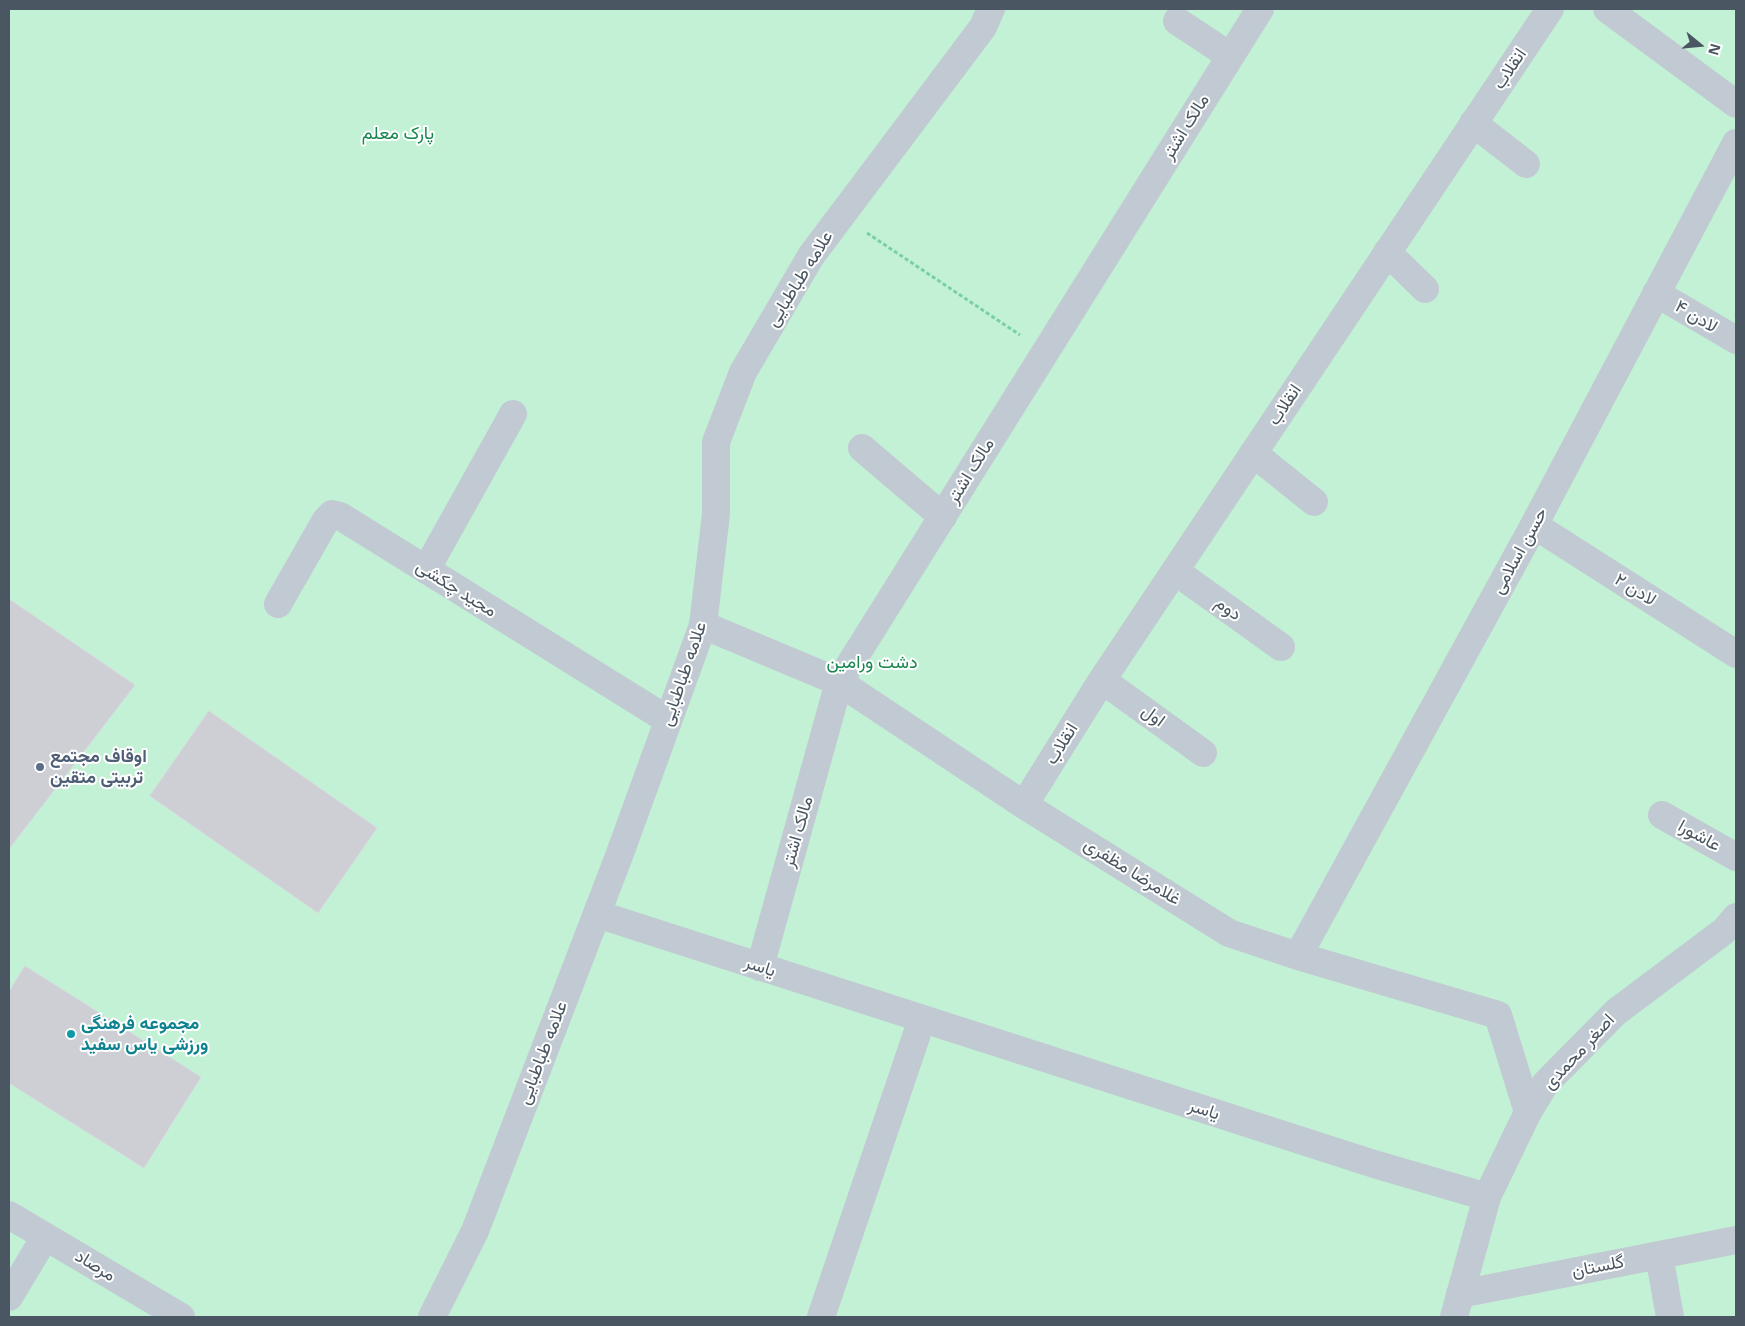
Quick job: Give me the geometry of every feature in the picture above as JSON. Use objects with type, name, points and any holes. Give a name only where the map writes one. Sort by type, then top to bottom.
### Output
[{"type":"street","name":"علامه طباطبایی","points":[[432,1317],[475,1231],[597,914],[703,625],[716,514],[716,442],[743,372],[811,256],[983,27],[991,9]]},
{"type":"street","name":"مالک اشتر","points":[[760,967],[839,682],[1260,9]]},
{"type":"street","name":"انقلاب","points":[[1024,805],[1102,680],[1550,9]]},
{"type":"street","points":[[1607,9],[1736,104]]},
{"type":"street","points":[[1176,21],[1230,56]]},
{"type":"street","points":[[1473,123],[1526,164]]},
{"type":"street","name":"حسن اسلامی","points":[[1298,956],[1534,525],[1736,143]]},
{"type":"street","points":[[1387,252],[1425,289]]},
{"type":"street","name":"لادن ۴","points":[[1656,293],[1736,340]]},
{"type":"street","points":[[426,570],[513,414]]},
{"type":"street","points":[[862,448],[943,517]]},
{"type":"street","points":[[1253,453],[1314,502]]},
{"type":"street","name":"مجید چکشی","points":[[278,604],[326,520],[332,514],[340,516],[668,720]]},
{"type":"street","name":"لادن ۲","points":[[1534,525],[1736,654]]},
{"type":"street","name":"دوم","points":[[1175,570],[1281,647]]},
{"type":"street","name":"غلامرضا مظفری","points":[[703,625],[839,682],[1024,805],[1229,933],[1298,956],[1498,1015],[1528,1112]]},
{"type":"street","name":"اول","points":[[1102,680],[1204,752]]},
{"type":"street","name":"عاشورا","points":[[1662,815],[1736,857]]},
{"type":"street","name":"یاسر","points":[[597,914],[1374,1164],[1488,1197]]},
{"type":"street","name":"اصغر محمدی","points":[[1457,1306],[1488,1197],[1528,1112],[1546,1084],[1616,1012],[1732,927]]},
{"type":"street","points":[[821,1317],[922,1019]]},
{"type":"street","name":"مرصاد","points":[[9,1215],[181,1317]]},
{"type":"street","points":[[9,1297],[45,1237]]},
{"type":"street","name":"گلستان","points":[[1457,1306],[1659,1255],[1736,1240]]},
{"type":"street","points":[[1659,1255],[1670,1317]]},
{"type":"path","points":[[842,216],[1045,352]]},
{"type":"green space","name":"دشت ورامین","points":[[9,9],[1736,9],[1736,1317],[9,1317]]},
{"type":"building","name":"اوقاف مجتمع تربیتی متقین","points":[[9,599],[135,685],[9,849]]},
{"type":"building","points":[[209,711],[377,828],[318,913],[150,796]]},
{"type":"building","name":"مجموعه فرهنگی ورزشی یاس سفید","points":[[25,966],[201,1077],[144,1168],[9,1083],[9,992]]},
{"type":"place","name":"اوقاف مجتمع تربیتی متقین","points":[[40,767]]},
{"type":"place","name":"مجموعه فرهنگی ورزشی یاس سفید","points":[[71,1034]]},
{"type":"park label","name":"پارک معلم","points":[[398,134]]}]
